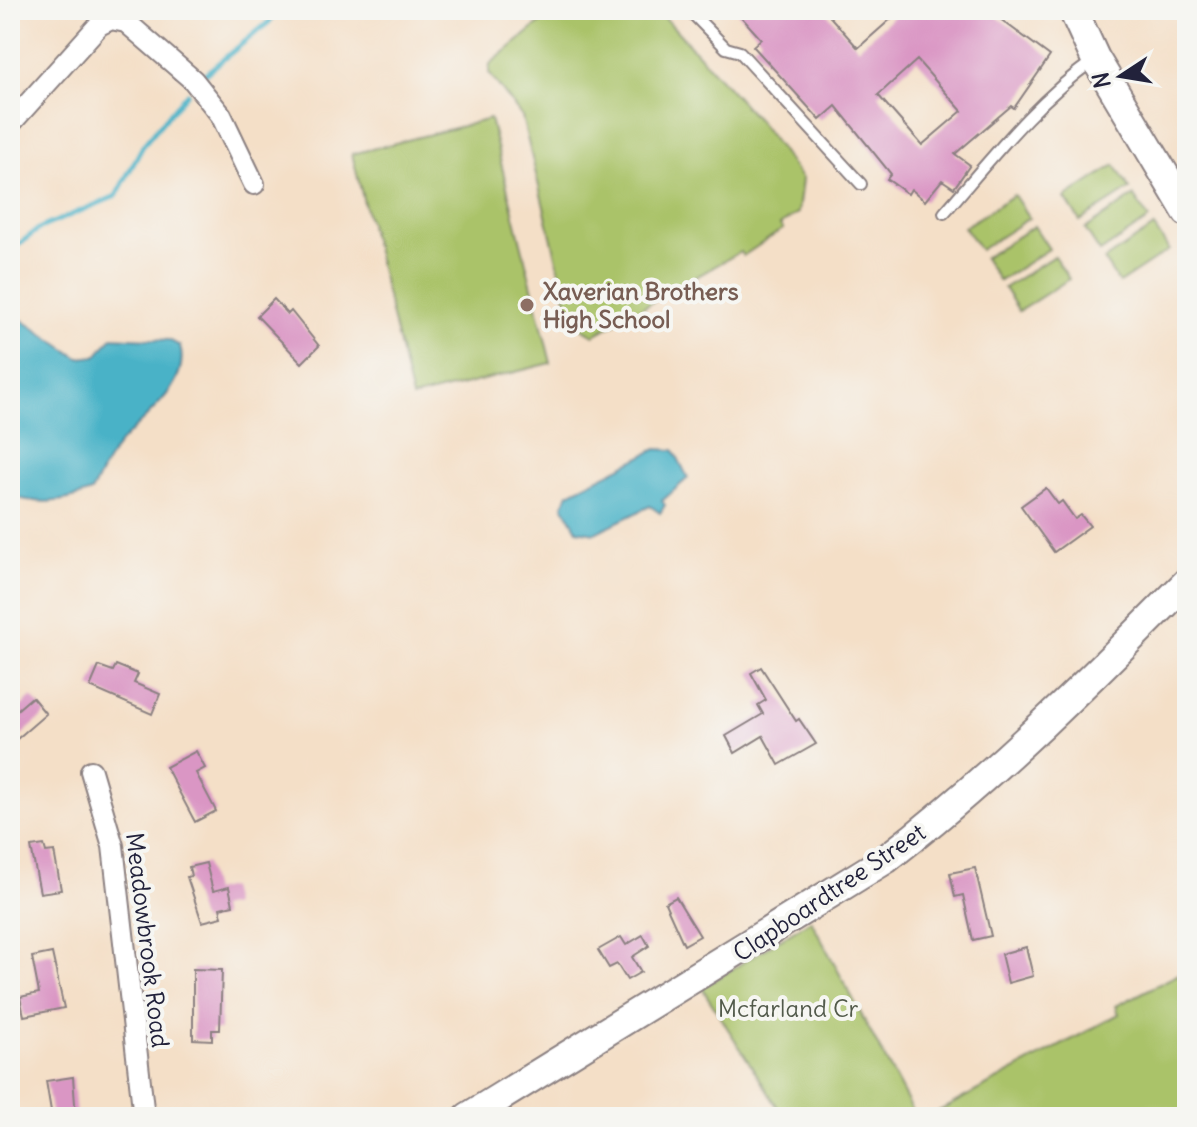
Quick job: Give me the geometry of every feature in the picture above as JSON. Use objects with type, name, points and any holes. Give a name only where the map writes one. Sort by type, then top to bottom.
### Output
[{"type":"main road","points":[[1073,10],[1095,58],[1187,212]]},
{"type":"main road","name":"Clapboardtree Street","points":[[468,1117],[886,859],[932,824],[1031,734],[1187,582]]},
{"type":"street","points":[[10,124],[99,25],[111,19],[126,22],[193,80],[212,103],[254,184]]},
{"type":"street","name":"Meadowbrook Road","points":[[91,771],[113,846],[144,1117]]},
{"type":"lane","points":[[689,10],[726,48],[740,52],[861,184]]},
{"type":"lane","points":[[944,213],[1033,110],[1095,58]]},
{"type":"green space","points":[[556,10],[658,10],[762,125],[802,179],[798,213],[780,225],[783,229],[743,256],[740,252],[594,335],[572,322],[522,117],[489,73],[490,64]]},
{"type":"green space","points":[[490,119],[551,363],[412,398],[352,154]]},
{"type":"green space","points":[[1115,165],[1130,189],[1080,221],[1065,198]]},
{"type":"green space","points":[[1014,195],[1029,218],[980,250],[964,227]]},
{"type":"green space","points":[[1134,196],[1149,219],[1100,252],[1085,229]]},
{"type":"green space","points":[[1034,226],[1049,249],[999,281],[984,258]]},
{"type":"green space","points":[[1154,227],[1169,250],[1119,283],[1104,260]]},
{"type":"green space","points":[[1054,256],[1069,279],[1019,311],[1004,288]]},
{"type":"green space","name":"Mcfarland Cr","points":[[811,920],[916,1117],[784,1117],[702,988]]},
{"type":"green space","points":[[1187,970],[1187,1117],[928,1117],[1119,1014],[1116,1006]]},
{"type":"water","points":[[10,312],[79,358],[97,356],[112,337],[169,340],[180,346],[182,361],[171,389],[116,448],[91,492],[51,502],[10,496]]},
{"type":"water","points":[[656,449],[674,450],[688,478],[662,501],[665,505],[660,513],[650,506],[595,533],[577,530],[563,505],[569,493]]},
{"type":"building","points":[[735,10],[824,10],[858,48],[901,10],[988,10],[1050,56],[1014,108],[1011,106],[955,154],[970,165],[954,188],[942,180],[925,201],[911,189],[908,194],[887,179],[891,174],[836,106],[820,120],[753,46],[761,39]],"holes":[[[917,60],[962,111],[922,145],[878,95]]]},
{"type":"building","points":[[274,299],[288,314],[291,311],[319,346],[302,363],[257,316]]},
{"type":"building","points":[[1046,488],[1058,504],[1062,501],[1075,519],[1081,515],[1090,526],[1054,552],[1021,506]]},
{"type":"building","points":[[116,665],[138,674],[134,683],[160,694],[152,714],[90,687],[99,666],[113,671]]},
{"type":"building","points":[[761,667],[796,721],[799,719],[816,744],[779,765],[763,736],[735,753],[726,736],[763,714],[758,705],[766,700],[751,673]]},
{"type":"building","points":[[32,697],[46,714],[10,745],[10,716]]},
{"type":"building","points":[[196,751],[205,768],[196,773],[216,811],[195,822],[166,767]]},
{"type":"building","points":[[44,845],[46,852],[54,851],[61,890],[40,893],[31,847]]},
{"type":"building","points":[[206,863],[213,891],[229,887],[233,905],[220,908],[222,917],[202,922],[187,877],[191,876],[189,867]]},
{"type":"building","points":[[975,868],[991,936],[973,940],[963,895],[955,897],[950,873]]},
{"type":"building","points":[[676,897],[700,936],[684,945],[665,903]]},
{"type":"building","points":[[643,935],[649,946],[632,957],[641,972],[627,980],[617,964],[609,968],[598,950],[621,937],[626,945]]},
{"type":"building","points":[[1026,947],[1033,976],[1008,983],[1001,954]]},
{"type":"building","points":[[52,953],[64,1008],[24,1016],[20,997],[39,993],[32,957]]},
{"type":"building","points":[[193,969],[222,970],[220,1030],[212,1030],[212,1040],[193,1039]]},
{"type":"building","points":[[73,1077],[76,1117],[52,1117],[46,1081]]},
{"type":"waterway","points":[[205,74],[269,22],[277,10]]},
{"type":"waterway","points":[[10,251],[40,228],[116,196],[144,144],[187,93]]},
{"type":"place","name":"Xaverian Brothers High School","points":[[527,305]]}]
